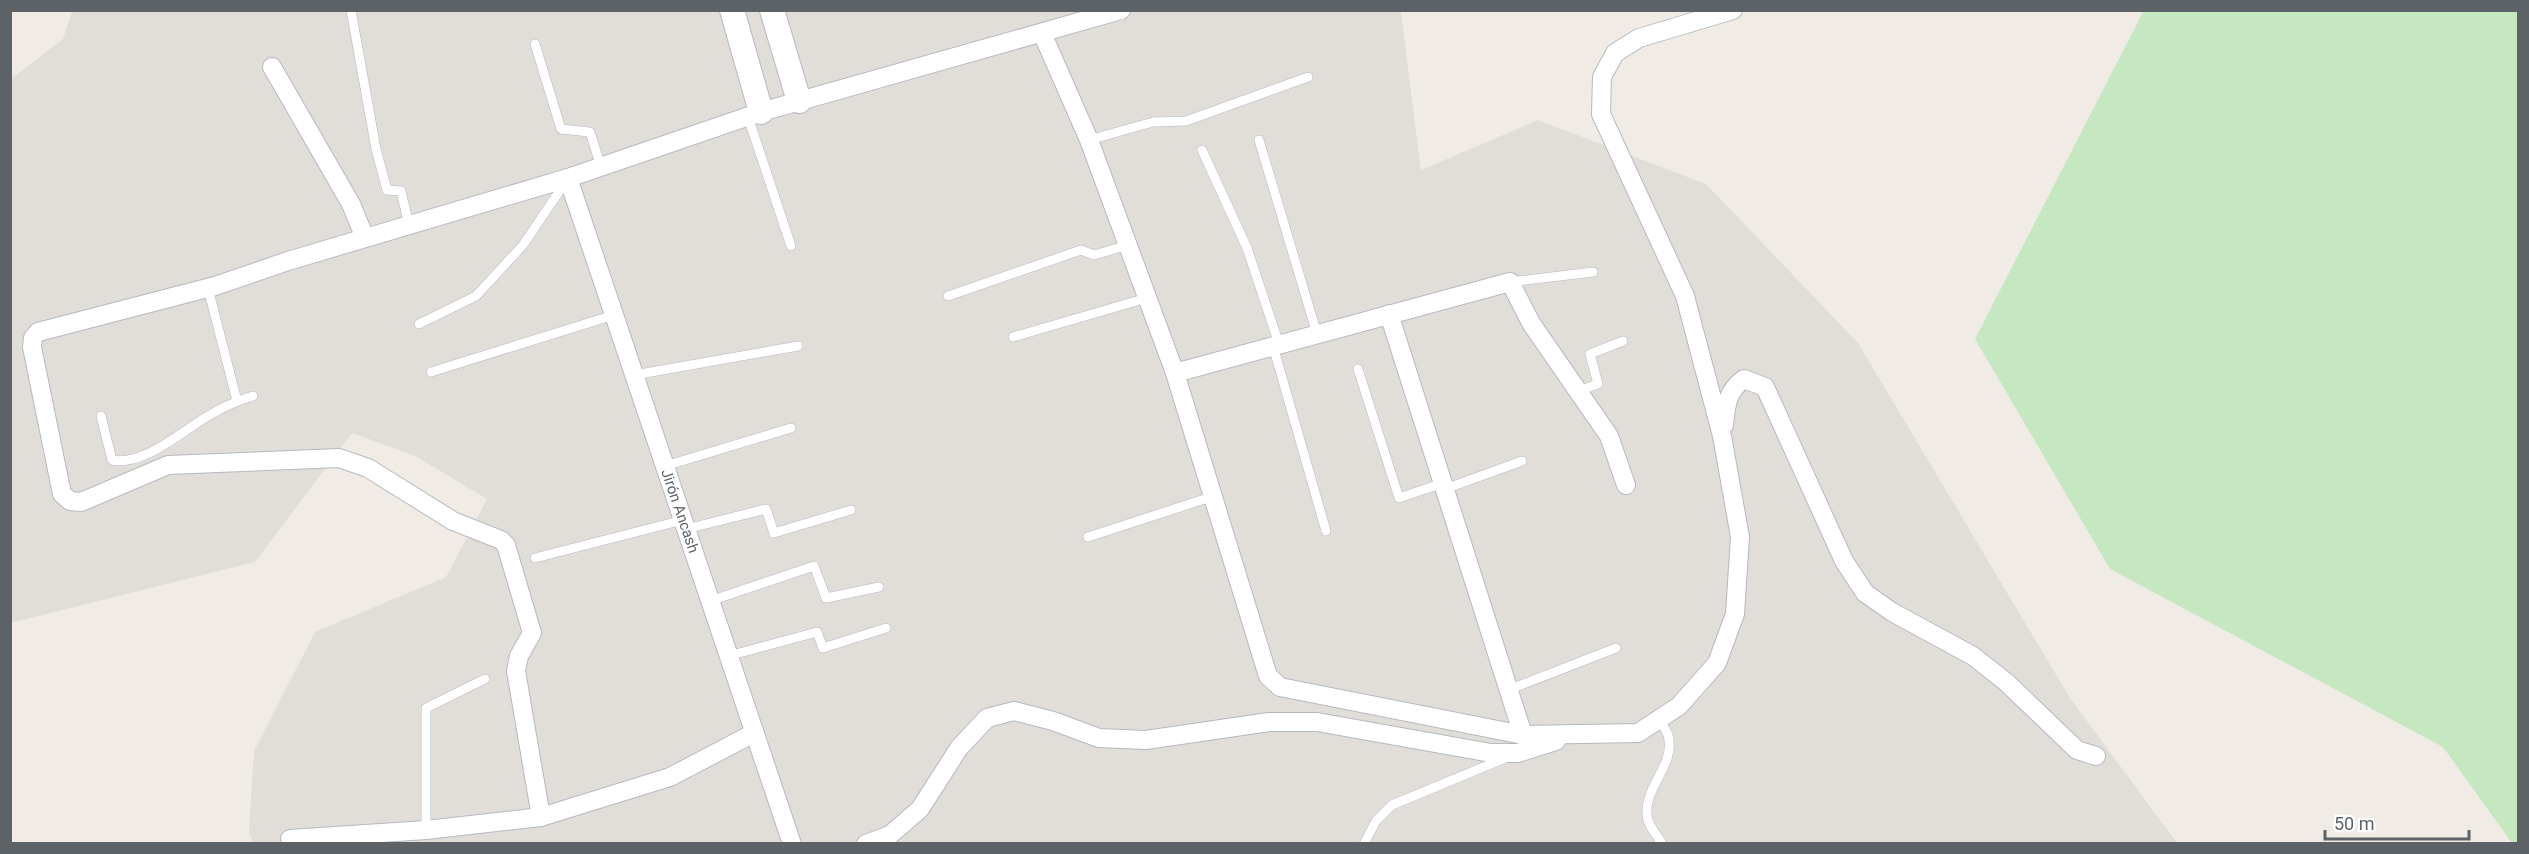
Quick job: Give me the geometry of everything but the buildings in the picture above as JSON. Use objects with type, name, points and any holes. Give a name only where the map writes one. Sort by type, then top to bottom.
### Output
[{"type":"street","points":[[732,10],[755,114]]},
{"type":"street","points":[[772,10],[799,101]]},
{"type":"street","points":[[541,817],[516,671],[519,656],[532,633],[506,545],[501,540],[453,521],[368,468],[339,458],[168,465],[81,502],[70,501],[62,494],[32,347],[33,338],[38,332],[208,288],[365,238],[568,178],[755,114],[1121,10]]},
{"type":"street","points":[[1042,33],[1089,140],[1175,374],[1268,676],[1280,687],[1523,735],[1638,733],[1679,706],[1717,663],[1735,614],[1740,537],[1722,436],[1685,296],[1600,114],[1602,77],[1615,53],[1639,38],[1733,10]]},
{"type":"street","points":[[272,67],[351,204],[365,238]]},
{"type":"street","name":"Jirón Ancash","points":[[568,178],[792,843]]},
{"type":"street","points":[[1175,374],[1510,282],[1531,323],[1609,436],[1626,485]]},
{"type":"street","points":[[1389,314],[1523,735]]},
{"type":"street","points":[[1722,436],[1727,399],[1733,387],[1744,379],[1765,387],[1844,561],[1865,593],[1892,612],[1973,656],[2006,682],[2078,750],[2096,756]]},
{"type":"street","points":[[866,843],[890,835],[920,808],[959,748],[987,718],[1014,711],[1053,721],[1099,738],[1146,740],[1269,722],[1317,722],[1491,753],[1518,753],[1578,734]]},
{"type":"street","points":[[290,839],[426,830],[541,817],[670,777],[754,733]]},
{"type":"lane","points":[[351,10],[376,149],[387,190],[401,191],[409,225]]},
{"type":"lane","points":[[535,44],[561,129],[590,132],[601,167]]},
{"type":"lane","points":[[1089,140],[1152,122],[1186,121],[1308,77]]},
{"type":"lane","points":[[755,114],[791,246]]},
{"type":"lane","points":[[1259,140],[1317,334]]},
{"type":"lane","points":[[1202,150],[1247,248],[1276,345],[1326,531]]},
{"type":"lane","points":[[418,324],[476,296],[523,245],[568,178]]},
{"type":"lane","points":[[948,296],[1081,250],[1094,255],[1128,245]]},
{"type":"lane","points":[[1510,282],[1593,272]]},
{"type":"lane","points":[[208,288],[237,401]]},
{"type":"lane","points":[[1013,337],[1148,298]]},
{"type":"lane","points":[[431,372],[614,315]]},
{"type":"lane","points":[[1578,392],[1598,384],[1590,354],[1623,342]]},
{"type":"lane","points":[[634,375],[798,346]]},
{"type":"lane","points":[[1358,369],[1399,498],[1522,461]]},
{"type":"lane","points":[[101,416],[112,460],[132,460],[237,401],[253,396]]},
{"type":"lane","points":[[665,466],[791,428]]},
{"type":"lane","points":[[1088,537],[1214,496]]},
{"type":"lane","points":[[535,558],[766,509],[774,533],[851,510]]},
{"type":"lane","points":[[710,601],[814,566],[826,598],[879,587]]},
{"type":"lane","points":[[728,656],[817,632],[823,648],[886,628]]},
{"type":"lane","points":[[1508,690],[1616,648]]},
{"type":"lane","points":[[426,830],[426,708],[485,679]]},
{"type":"lane","points":[[1659,719],[1669,736],[1668,751],[1649,794],[1646,809],[1648,822],[1662,843]]},
{"type":"lane","points":[[1365,843],[1376,821],[1392,805],[1518,753]]},
{"type":"shaded area","points":[[72,11],[1401,11],[1421,170],[1538,120],[1706,184],[1858,343],[2070,698],[2177,843],[252,843],[249,831],[254,751],[315,632],[446,577],[487,499],[415,456],[352,433],[255,562],[11,623],[11,79],[63,39]]},
{"type":"green space","points":[[2144,10],[2518,11],[2518,843],[2512,843],[2443,747],[2110,569],[1975,339]]}]
